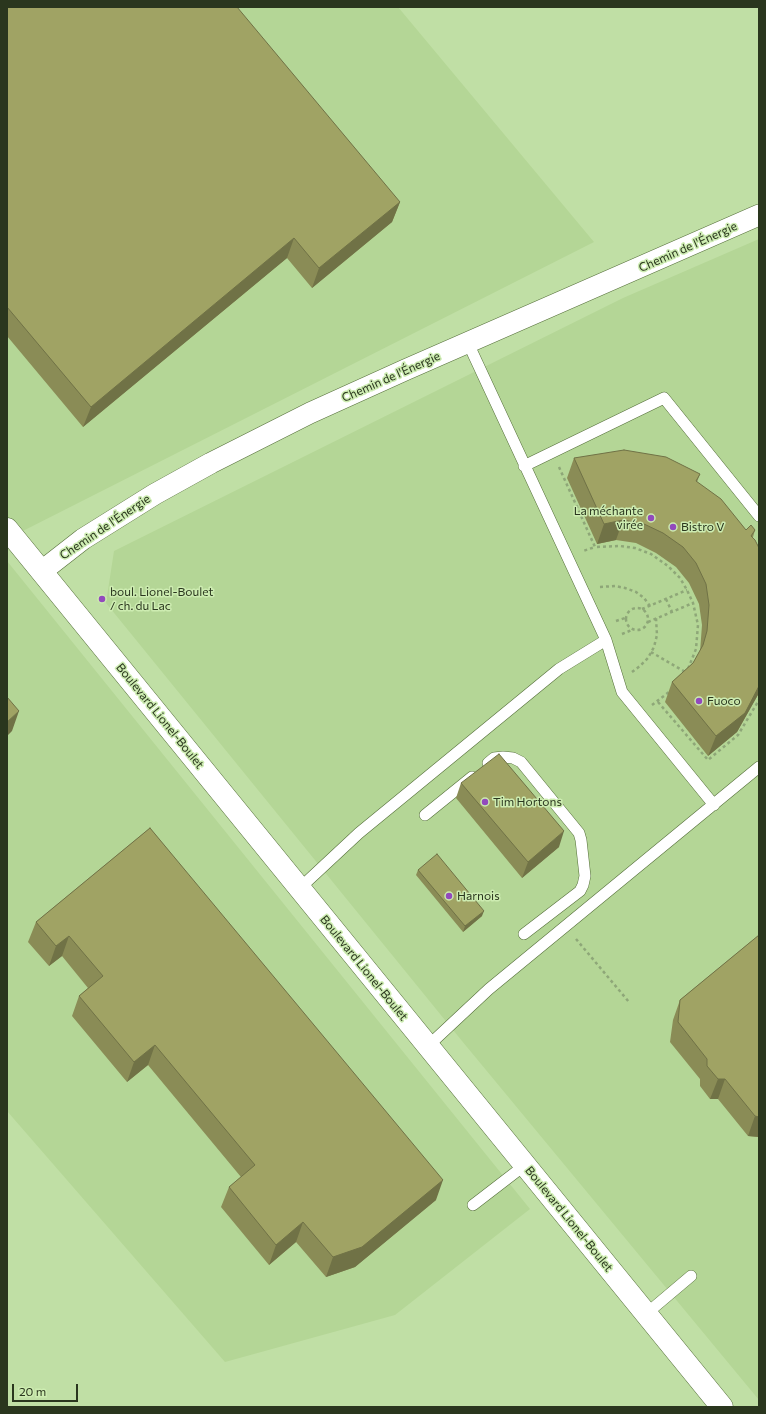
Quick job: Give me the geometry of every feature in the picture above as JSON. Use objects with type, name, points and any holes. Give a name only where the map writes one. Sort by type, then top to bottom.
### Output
[{"type":"main road","name":"Boulevard Lionel-Boulet","points":[[7,529],[722,1407]]},
{"type":"street","name":"Chemin de l'Énergie","points":[[42,572],[83,539],[123,513],[211,463],[310,413],[468,342],[759,216]]},
{"type":"lane","points":[[468,342],[524,466],[611,638],[622,692],[714,805]]},
{"type":"lane","points":[[524,466],[664,398],[759,516]]},
{"type":"lane","points":[[300,888],[359,833],[559,669],[611,638]]},
{"type":"lane","points":[[425,815],[494,758],[513,758],[521,762],[579,833],[586,876],[580,892],[524,934]]},
{"type":"lane","points":[[428,1046],[489,989],[759,767]]},
{"type":"lane","points":[[473,1205],[525,1165]]},
{"type":"lane","points":[[646,1314],[691,1276]]},
{"type":"path","points":[[563,477],[569,475]]},
{"type":"path","points":[[596,547],[620,546],[635,548],[651,554],[680,578],[692,603],[698,625],[696,649],[686,673],[682,678]]},
{"type":"path","points":[[594,589],[615,586],[625,588],[636,592],[644,598],[650,606]]},
{"type":"path","points":[[632,630],[627,624],[625,618],[630,610],[634,608],[642,609],[687,590]]},
{"type":"path","points":[[666,599],[672,612]]},
{"type":"path","points":[[611,638],[632,630],[644,629],[648,622],[692,603]]},
{"type":"path","points":[[642,609],[647,614],[648,622]]},
{"type":"path","points":[[632,672],[648,658],[651,652],[657,635],[656,618]]},
{"type":"path","points":[[651,652],[686,673]]},
{"type":"path","points":[[648,708],[658,702],[673,689]]},
{"type":"path","points":[[658,702],[708,760],[738,735],[759,700]]},
{"type":"path","points":[[565,926],[629,1002]]},
{"type":"shaded area","points":[[7,7],[398,7],[594,242],[7,539]]},
{"type":"shaded area","points":[[759,239],[759,1400],[462,1041],[106,603],[114,551],[623,298]]},
{"type":"shaded area","points":[[7,561],[530,1209],[395,1315],[225,1362],[7,1111]]},
{"type":"building","points":[[7,7],[237,7],[400,202],[319,268],[294,238],[91,407],[7,307]]},
{"type":"building","points":[[624,450],[666,457],[700,474],[696,481],[721,499],[746,530],[751,525],[755,530],[751,536],[759,548],[759,686],[745,713],[716,736],[672,682],[693,663],[703,645],[707,631],[709,605],[706,584],[696,563],[683,547],[663,533],[644,524],[623,520],[604,524],[574,458]]},
{"type":"building","points":[[7,697],[19,711],[7,722]]},
{"type":"building","points":[[499,754],[564,831],[528,862],[461,783]]},
{"type":"building","points":[[150,828],[443,1180],[362,1247],[333,1257],[303,1222],[276,1245],[229,1187],[255,1165],[155,1045],[134,1062],[79,996],[103,976],[69,936],[56,946],[36,922]]},
{"type":"building","name":"Harnois","points":[[437,854],[484,911],[465,926],[418,870]]},
{"type":"building","points":[[759,935],[759,1117],[755,1116],[725,1079],[718,1079],[707,1066],[707,1059],[678,1022],[680,1000]]},
{"type":"place","name":"La méchante virée","points":[[651,518]]},
{"type":"place","name":"Bistro V","points":[[673,527]]},
{"type":"place","name":"boul. Lionel-Boulet / ch. du Lac","points":[[102,599]]},
{"type":"place","name":"Fuoco","points":[[699,701]]},
{"type":"place","name":"Tim Hortons","points":[[485,802]]},
{"type":"place","name":"Harnois","points":[[449,896]]}]
